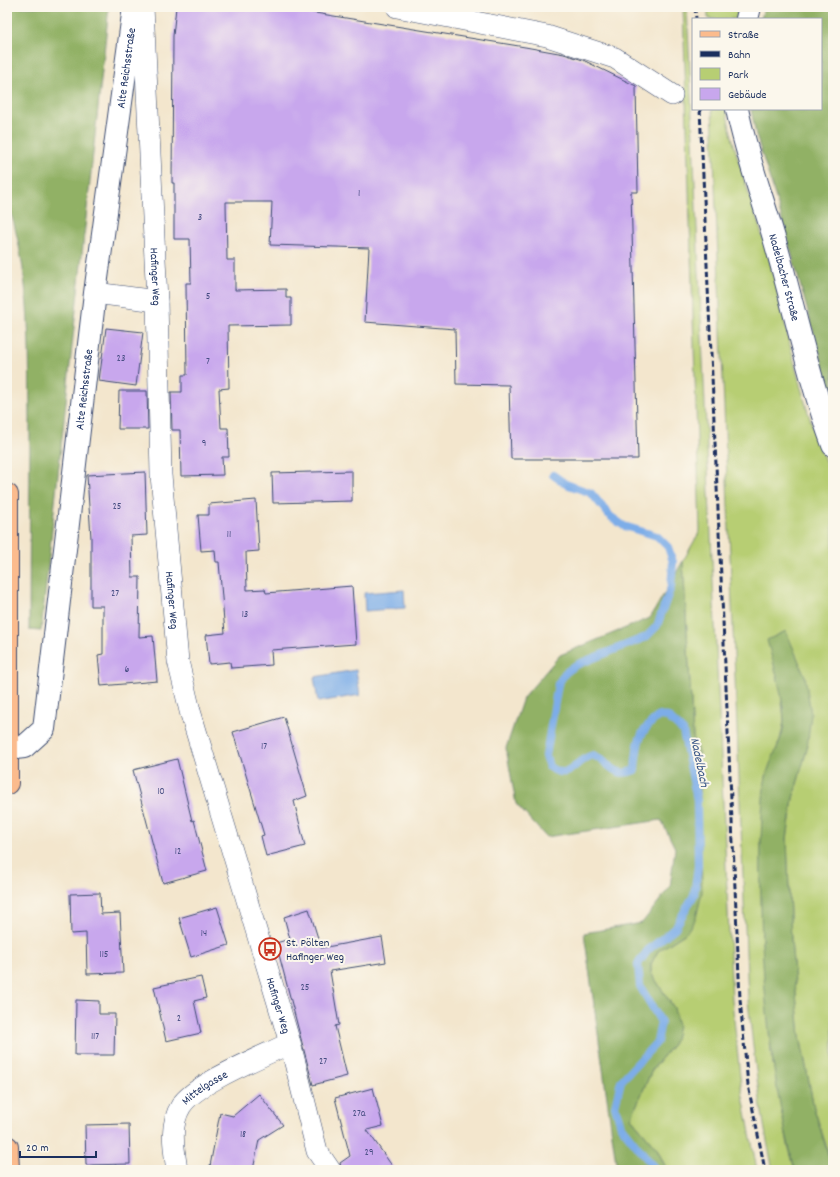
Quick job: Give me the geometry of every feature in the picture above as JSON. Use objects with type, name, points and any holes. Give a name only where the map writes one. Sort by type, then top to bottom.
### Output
[{"type":"main road","points":[[7,495],[7,783]]},
{"type":"main road","points":[[7,1147],[8,1170]]},
{"type":"street","name":"Alte Reichsstraße","points":[[7,750],[24,748],[44,729],[95,294],[134,7]]},
{"type":"street","name":"Hafinger Weg","points":[[143,7],[157,301],[161,475],[178,661],[192,718],[290,1043],[317,1151],[330,1170]]},
{"type":"street","points":[[397,7],[547,36],[607,55],[672,95]]},
{"type":"street","points":[[746,18],[750,7]]},
{"type":"street","name":"Nadelbacher Straße","points":[[737,110],[743,139],[776,244],[808,369],[833,445]]},
{"type":"street","points":[[95,294],[157,301]]},
{"type":"street","name":"Mittelgasse","points":[[176,1170],[172,1138],[181,1106],[204,1085],[290,1043]]},
{"type":"green space","points":[[7,7],[109,7],[41,631],[29,630],[29,336],[25,281],[21,254],[7,201]]},
{"type":"green space","points":[[683,7],[687,7],[732,1000],[741,1086],[757,1170],[667,1170],[657,1149],[631,1118],[652,1070],[674,1043],[674,1008],[651,973],[651,964],[658,951],[686,933],[699,754],[693,737],[683,561],[700,531]]},
{"type":"green space","points":[[708,7],[739,7],[736,18],[708,18]]},
{"type":"green space","points":[[764,7],[833,7],[833,401],[777,202],[756,135],[751,110],[822,110],[822,18],[761,18]]},
{"type":"green space","points":[[712,110],[726,110],[734,146],[768,255],[796,369],[812,425],[833,480],[833,1167],[814,1108],[800,1036],[791,941],[787,839],[793,798],[807,749],[781,692],[784,721],[780,740],[766,777],[761,840],[762,942],[771,1052],[788,1145],[795,1170],[773,1170],[761,1106],[748,1000]]},
{"type":"green space","points":[[683,561],[693,737],[699,754],[702,892],[696,918],[686,933],[658,951],[651,964],[651,973],[674,1008],[678,1026],[674,1043],[652,1070],[631,1118],[657,1149],[667,1170],[617,1170],[584,933],[642,923],[670,887],[675,848],[661,820],[546,837],[516,804],[506,748],[523,698],[560,655],[650,618]]},
{"type":"green space","points":[[786,631],[805,676],[811,714],[807,749],[793,798],[787,839],[791,941],[800,1036],[814,1108],[833,1170],[795,1170],[777,1089],[766,1006],[761,923],[762,808],[766,777],[770,763],[782,735],[784,720],[780,690],[767,640]]},
{"type":"water","points":[[404,590],[405,608],[365,611],[364,593]]},
{"type":"water","points":[[356,670],[360,695],[318,702],[314,677]]},
{"type":"building","points":[[176,7],[278,7],[525,47],[564,54],[583,60],[636,86],[638,192],[631,192],[638,459],[511,459],[509,385],[456,384],[455,329],[365,322],[369,248],[270,245],[272,202],[226,202],[227,260],[235,260],[235,290],[286,289],[286,298],[291,298],[291,325],[228,326],[229,388],[219,389],[221,428],[228,428],[229,457],[222,457],[223,475],[181,476],[180,430],[172,430],[171,392],[182,392],[182,375],[187,375],[186,283],[191,283],[190,239],[174,239],[174,183],[172,183],[173,36]]},
{"type":"building","points":[[106,328],[143,332],[136,386],[99,381]]},
{"type":"building","points":[[119,391],[147,391],[148,429],[118,429]]},
{"type":"building","points":[[352,471],[352,501],[273,503],[272,473]]},
{"type":"building","points":[[145,472],[147,535],[131,536],[132,577],[140,577],[139,637],[153,636],[157,681],[101,686],[98,655],[103,654],[103,606],[91,606],[91,538],[87,475]]},
{"type":"building","points":[[256,500],[259,551],[246,552],[247,590],[265,589],[266,593],[352,586],[356,644],[271,650],[272,665],[231,668],[230,662],[209,664],[206,635],[225,633],[219,562],[216,562],[215,550],[201,551],[198,515],[209,515],[209,504]]},
{"type":"building","points":[[284,717],[307,796],[294,801],[305,846],[266,856],[261,836],[264,835],[233,732]]},
{"type":"building","points":[[177,759],[192,821],[194,820],[207,871],[163,883],[133,770]]},
{"type":"building","points":[[100,893],[101,914],[120,913],[123,973],[87,974],[86,933],[71,934],[70,894]]},
{"type":"building","points":[[217,907],[229,945],[191,957],[179,918]]},
{"type":"building","points":[[309,909],[321,948],[382,937],[386,962],[330,971],[339,1025],[335,1026],[347,1076],[313,1085],[276,943],[290,939],[284,917]]},
{"type":"building","points":[[201,977],[206,998],[194,1001],[201,1033],[166,1041],[154,987]]},
{"type":"building","points":[[76,1000],[99,1001],[99,1014],[115,1014],[114,1055],[75,1055]]},
{"type":"building","points":[[373,1088],[383,1126],[367,1130],[395,1170],[342,1170],[340,1163],[350,1156],[335,1098]]},
{"type":"building","points":[[259,1094],[283,1125],[259,1140],[253,1170],[234,1170],[210,1166],[220,1113],[233,1116]]},
{"type":"building","points":[[129,1124],[130,1164],[86,1165],[85,1125]]},
{"type":"waterway","name":"Nadelbach","points":[[553,475],[566,484],[591,493],[610,516],[624,526],[657,536],[668,547],[673,562],[671,587],[657,626],[646,637],[576,665],[565,673],[558,684],[546,756],[549,767],[557,771],[568,771],[586,758],[593,755],[617,771],[622,773],[628,772],[635,770],[636,753],[642,734],[646,728],[659,716],[668,717],[683,731],[697,800],[698,866],[694,895],[675,928],[648,950],[638,964],[640,986],[661,1022],[657,1042],[621,1081],[615,1106],[621,1126],[656,1170]]},
{"type":"railway","points":[[695,7],[696,18]]},
{"type":"railway","points":[[700,110],[740,999],[748,1085],[765,1170]]},
{"type":"place","name":"St. Pölten Hafinger Weg","points":[[270,949]]}]
